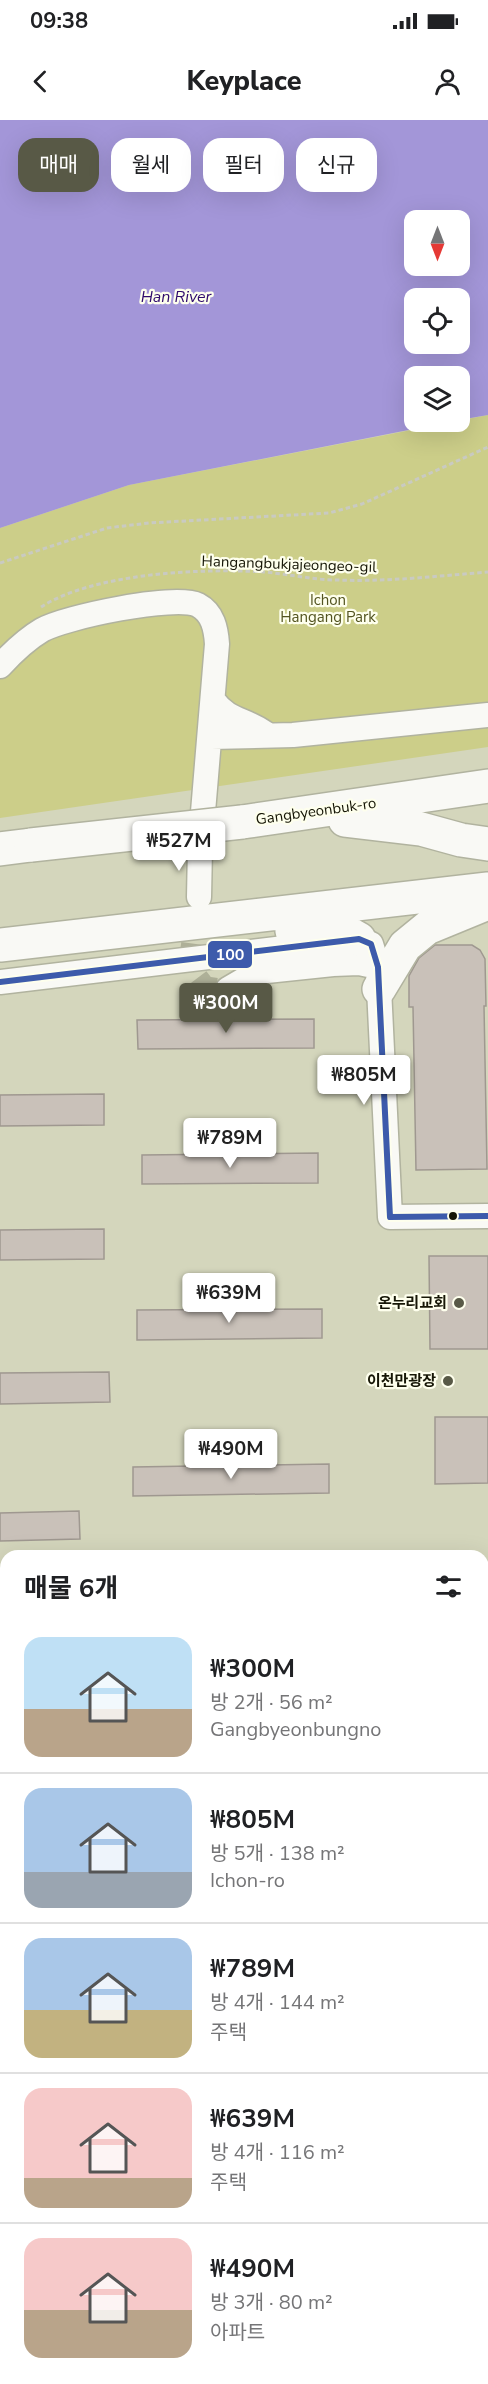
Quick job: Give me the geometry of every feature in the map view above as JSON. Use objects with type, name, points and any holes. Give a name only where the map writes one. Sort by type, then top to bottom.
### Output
[{"type":"highway","name":"Gangbyeonbuk-ro","points":[[15,847],[293,816],[488,786]]},
{"type":"highway","points":[[293,816],[385,823],[488,844]]},
{"type":"highway","points":[[0,946],[488,889]]},
{"type":"highway","points":[[378,978],[405,946],[427,928],[488,903]]},
{"type":"highway","points":[[0,946],[149,949],[327,927],[347,931],[359,939]]},
{"type":"street","points":[[0,666],[24,642],[44,629],[69,619],[96,612],[182,602],[196,604],[206,611],[216,630],[217,644],[208,775],[200,848],[199,897]]},
{"type":"street","points":[[213,700],[223,713],[253,724],[267,735]]},
{"type":"street","points":[[211,737],[293,735],[488,715]]},
{"type":"street","points":[[208,775],[230,751],[267,735]]},
{"type":"street","points":[[0,982],[359,939],[371,944],[378,978],[390,1217],[483,1215]]},
{"type":"street","points":[[228,989],[258,972],[333,964],[359,963],[378,978]]},
{"type":"path","points":[[0,563],[107,528],[149,523],[329,513],[362,504],[488,447]]},
{"type":"path","name":"Hangangbukjajeongeo-gil","points":[[35,612],[50,602],[86,588],[132,578],[184,572],[224,570],[368,581],[488,572]]},
{"type":"green space","name":"Ichon Hangang Park","points":[[488,415],[488,747],[0,818],[0,528],[129,485],[404,431],[470,432],[470,419]]},
{"type":"water","name":"Han River","points":[[0,120],[488,120],[488,415],[470,418],[470,366],[404,366],[404,431],[129,485],[0,528]]},
{"type":"building","points":[[435,945],[472,945],[480,950],[485,959],[487,1169],[416,1170],[413,1007],[409,1007],[409,976],[419,958]]},
{"type":"building","points":[[314,1019],[314,1048],[138,1049],[137,1020]]},
{"type":"building","points":[[104,1094],[104,1125],[0,1126],[0,1095]]},
{"type":"building","points":[[318,1153],[318,1183],[142,1184],[142,1155]]},
{"type":"building","points":[[104,1229],[104,1259],[0,1260],[0,1230]]},
{"type":"building","name":"온누리교회","points":[[429,1256],[488,1256],[488,1349],[430,1349]]},
{"type":"building","points":[[322,1309],[322,1338],[137,1340],[137,1310]]},
{"type":"building","points":[[109,1372],[110,1402],[0,1404],[0,1373]]},
{"type":"building","points":[[435,1417],[488,1417],[488,1483],[435,1484]]},
{"type":"building","points":[[329,1464],[329,1493],[133,1496],[133,1467]]},
{"type":"building","points":[[79,1511],[80,1539],[0,1541],[0,1513]]},
{"type":"tunnel","points":[[198,908],[191,960],[195,976],[204,988],[228,989]]},
{"type":"transit line","name":"100","points":[[0,982],[359,939],[371,944],[378,967],[390,1217],[488,1216]]},
{"type":"place","name":"온누리교회","points":[[459,1303]]},
{"type":"place","name":"이천만광장","points":[[448,1381]]}]
